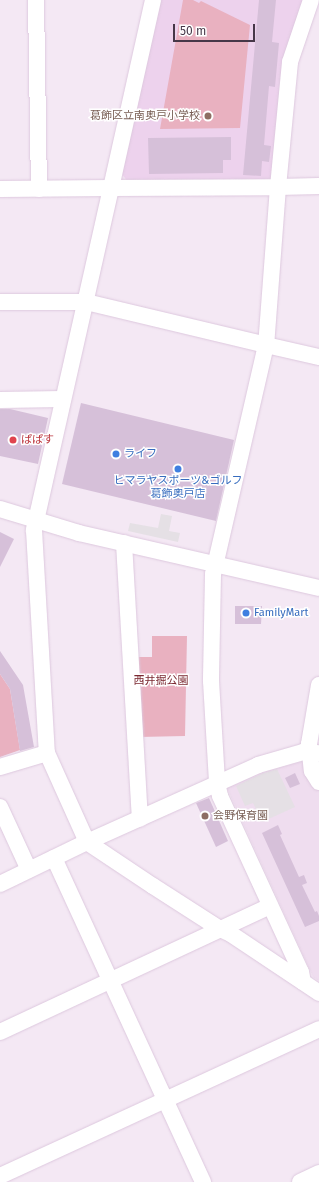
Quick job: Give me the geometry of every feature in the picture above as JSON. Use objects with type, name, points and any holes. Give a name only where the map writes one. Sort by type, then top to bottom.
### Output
[{"type":"street","points":[[36,0],[39,189]]},
{"type":"street","points":[[152,0],[86,302],[62,399],[35,520],[34,530],[47,753],[88,842],[220,929],[231,934],[319,993]]},
{"type":"street","points":[[303,982],[301,972],[220,796],[217,783],[211,681],[214,564],[266,345],[278,187],[290,62],[311,0]]},
{"type":"street","points":[[0,189],[319,186]]},
{"type":"street","points":[[0,302],[86,302],[319,357]]},
{"type":"street","points":[[0,400],[62,399]]},
{"type":"street","points":[[0,509],[78,533],[319,588]]},
{"type":"street","points":[[124,544],[140,819]]},
{"type":"street","points":[[319,685],[309,744],[314,752],[312,771],[319,782]]},
{"type":"street","points":[[0,884],[88,842],[258,765],[303,752],[314,752]]},
{"type":"street","points":[[0,767],[47,753]]},
{"type":"street","points":[[0,807],[29,870]]},
{"type":"street","points":[[54,858],[203,1182]]},
{"type":"street","points":[[0,1032],[270,906]]},
{"type":"street","points":[[0,1176],[319,1029]]},
{"type":"street","points":[[300,1182],[319,1173]]},
{"type":"shaded area","name":"葛飾区立南奥戸小学校","points":[[161,0],[306,0],[274,178],[267,183],[128,182],[121,173]]},
{"type":"shaded area","points":[[161,514],[172,516],[169,531],[180,533],[178,542],[128,531],[130,523],[158,528]]},
{"type":"shaded area","points":[[304,761],[319,788],[319,981],[313,977],[227,788],[263,772]]},
{"type":"shaded area","points":[[277,769],[295,807],[262,822],[253,803],[245,806],[236,786],[263,773]]},
{"type":"green space","points":[[183,0],[193,0],[199,3],[201,1],[250,25],[240,128],[160,129]]},
{"type":"green space","name":"西井掘公園","points":[[152,636],[187,636],[185,736],[139,737],[135,657],[152,657]]},
{"type":"green space","points":[[0,674],[10,689],[20,750],[0,757]]},
{"type":"building","points":[[259,0],[276,0],[272,42],[279,43],[275,87],[269,86],[264,145],[271,146],[269,162],[262,161],[261,176],[243,175]]},
{"type":"building","points":[[231,137],[231,160],[223,160],[223,173],[149,174],[148,138]]},
{"type":"building","points":[[81,403],[234,440],[216,521],[62,484]]},
{"type":"building","points":[[0,409],[10,409],[48,418],[38,464],[0,456]]},
{"type":"building","points":[[0,532],[14,539],[0,567]]},
{"type":"building","points":[[235,606],[262,606],[261,624],[235,624]]},
{"type":"building","points":[[0,651],[23,685],[34,747],[20,751],[10,689],[0,674]]},
{"type":"building","points":[[295,773],[300,784],[290,788],[285,778]]},
{"type":"building","points":[[209,798],[228,841],[216,847],[196,803]]},
{"type":"building","points":[[278,825],[282,834],[280,835],[299,877],[304,875],[307,883],[302,885],[315,912],[317,911],[319,916],[319,921],[305,927],[262,833]]},
{"type":"place","name":"葛飾区立南奥戸小学校","points":[[208,116]]},
{"type":"place","name":"ぱぱす","points":[[13,440]]},
{"type":"place","name":"ライフ","points":[[116,454]]},
{"type":"place","name":"ヒマラヤスポーツ&ゴルフ 葛飾奥戸店","points":[[178,469]]},
{"type":"place","name":"FamilyMart","points":[[246,613]]},
{"type":"place","name":"会野保育園","points":[[205,816]]}]
